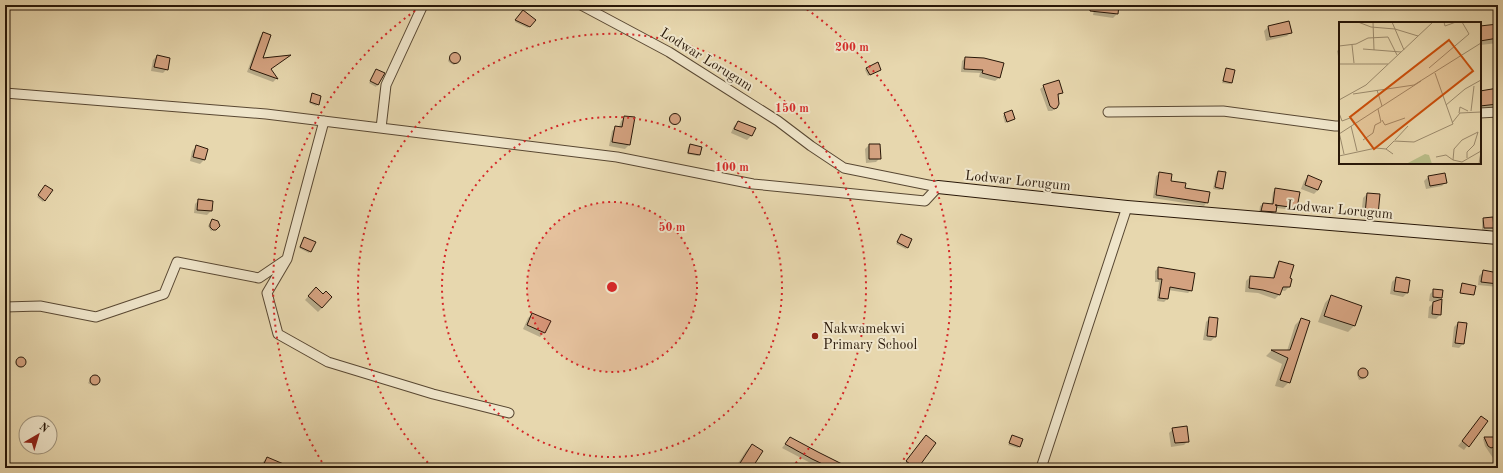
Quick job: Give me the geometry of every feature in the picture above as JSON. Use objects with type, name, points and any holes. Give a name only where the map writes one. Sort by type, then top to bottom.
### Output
[{"type":"street","points":[[382,128],[386,85],[422,5]]},
{"type":"street","name":"Lodwar Lorugum","points":[[582,5],[669,52],[778,121],[811,146],[844,168],[938,186],[1127,207],[1498,238]]},
{"type":"street","points":[[5,93],[266,114],[382,128],[617,157],[753,184],[925,201],[938,186]]},
{"type":"street","points":[[1108,112],[1223,111],[1339,126]]},
{"type":"street","points":[[1481,113],[1498,112]]},
{"type":"street","points":[[324,121],[287,259],[267,293],[278,334],[328,362],[433,394],[509,413]]},
{"type":"street","points":[[1041,468],[1127,207]]},
{"type":"street","points":[[5,307],[40,306],[96,317],[164,294],[178,262],[259,278],[287,259]]},
{"type":"building","points":[[1090,5],[1119,5],[1118,14],[1090,11]]},
{"type":"building","points":[[523,10],[536,20],[530,27],[515,20]]},
{"type":"building","points":[[1289,21],[1292,33],[1270,37],[1268,26]]},
{"type":"building","points":[[1498,24],[1498,38],[1481,41],[1481,26]]},
{"type":"building","points":[[263,32],[271,35],[263,58],[291,55],[271,69],[278,79],[250,69]]},
{"type":"building","points":[[455,52],[459,54],[461,58],[459,62],[455,64],[451,62],[449,58],[451,54]]},
{"type":"building","points":[[157,55],[170,58],[168,70],[154,67]]},
{"type":"building","points":[[965,57],[984,58],[1004,63],[1000,78],[982,73],[983,70],[964,69]]},
{"type":"building","points":[[878,62],[881,70],[870,75],[866,68]]},
{"type":"building","points":[[1226,68],[1235,70],[1232,83],[1223,81]]},
{"type":"building","points":[[376,69],[385,73],[378,85],[370,81]]},
{"type":"building","points":[[1059,80],[1063,93],[1058,94],[1059,104],[1057,108],[1054,109],[1050,106],[1043,85]]},
{"type":"building","points":[[1498,88],[1498,104],[1481,106],[1481,91]]},
{"type":"building","points":[[312,93],[321,96],[319,105],[310,102]]},
{"type":"building","points":[[1012,110],[1015,119],[1007,122],[1004,113]]},
{"type":"building","points":[[673,114],[677,114],[679,115],[679,123],[673,124],[670,121],[670,117]]},
{"type":"building","points":[[624,116],[635,117],[630,145],[612,142],[615,126],[622,127]]},
{"type":"building","points":[[738,121],[756,128],[752,136],[734,129]]},
{"type":"building","points":[[690,144],[702,147],[700,155],[688,153]]},
{"type":"building","points":[[869,144],[880,144],[881,159],[869,159]]},
{"type":"building","points":[[196,145],[208,149],[205,160],[193,157]]},
{"type":"building","points":[[1218,171],[1226,172],[1223,189],[1215,187]]},
{"type":"building","points":[[1159,172],[1172,174],[1171,181],[1186,183],[1185,188],[1210,192],[1208,203],[1156,195]]},
{"type":"building","points":[[1445,173],[1447,183],[1430,186],[1428,176]]},
{"type":"building","points":[[1308,175],[1322,181],[1318,190],[1305,185]]},
{"type":"building","points":[[45,185],[53,190],[45,201],[38,195]]},
{"type":"building","points":[[1275,188],[1300,192],[1297,208],[1277,205],[1276,212],[1261,211],[1263,203],[1273,204]]},
{"type":"building","points":[[1367,193],[1380,194],[1378,215],[1365,214]]},
{"type":"building","points":[[198,199],[213,201],[212,211],[197,210]]},
{"type":"building","points":[[1493,217],[1494,228],[1484,228],[1483,218]]},
{"type":"building","points":[[212,219],[218,221],[220,226],[216,230],[213,230],[210,227]]},
{"type":"building","points":[[901,234],[912,239],[908,248],[897,242]]},
{"type":"building","points":[[304,237],[316,242],[311,252],[300,247]]},
{"type":"building","points":[[1279,261],[1294,265],[1290,278],[1292,279],[1290,287],[1283,287],[1280,295],[1249,288],[1250,276],[1274,278]]},
{"type":"building","points":[[1158,267],[1195,273],[1192,291],[1170,287],[1168,299],[1159,298],[1162,279],[1158,279]]},
{"type":"building","points":[[1483,270],[1498,273],[1498,284],[1481,282]]},
{"type":"building","points":[[1396,277],[1410,280],[1408,293],[1394,291]]},
{"type":"building","points":[[1462,283],[1476,286],[1474,295],[1460,293]]},
{"type":"building","points":[[316,287],[323,294],[326,291],[332,297],[322,308],[308,296]]},
{"type":"building","points":[[1433,289],[1443,290],[1442,298],[1433,297]]},
{"type":"building","points":[[1331,295],[1362,306],[1355,326],[1324,316]]},
{"type":"building","points":[[1442,299],[1441,315],[1432,314],[1433,302]]},
{"type":"building","points":[[532,313],[551,321],[545,333],[527,325]]},
{"type":"building","points":[[1209,317],[1218,318],[1216,337],[1207,336]]},
{"type":"building","points":[[1301,318],[1310,321],[1290,383],[1280,380],[1288,358],[1271,350],[1290,350]]},
{"type":"building","points":[[1458,322],[1467,323],[1464,344],[1455,343]]},
{"type":"building","points":[[19,357],[23,357],[25,358],[25,366],[19,367],[16,364],[16,360]]},
{"type":"building","points":[[1361,368],[1365,368],[1367,369],[1367,377],[1361,378],[1358,375],[1358,371]]},
{"type":"building","points":[[93,375],[97,375],[100,380],[97,385],[93,385],[90,382],[90,378]]},
{"type":"building","points":[[1481,416],[1488,421],[1469,447],[1462,441]]},
{"type":"building","points":[[1187,426],[1189,442],[1175,443],[1172,428]]},
{"type":"building","points":[[926,435],[936,443],[918,468],[915,468],[906,461]]},
{"type":"building","points":[[1012,435],[1023,439],[1020,447],[1009,443]]},
{"type":"building","points":[[790,437],[850,468],[831,468],[812,459],[785,444]]},
{"type":"building","points":[[1484,437],[1493,437],[1496,439],[1496,446],[1491,448],[1488,446]]},
{"type":"building","points":[[752,444],[763,451],[752,468],[737,468]]},
{"type":"building","points":[[267,457],[293,468],[262,468]]},
{"type":"place","name":"Nakwamekwi Primary School","points":[[815,336]]}]
